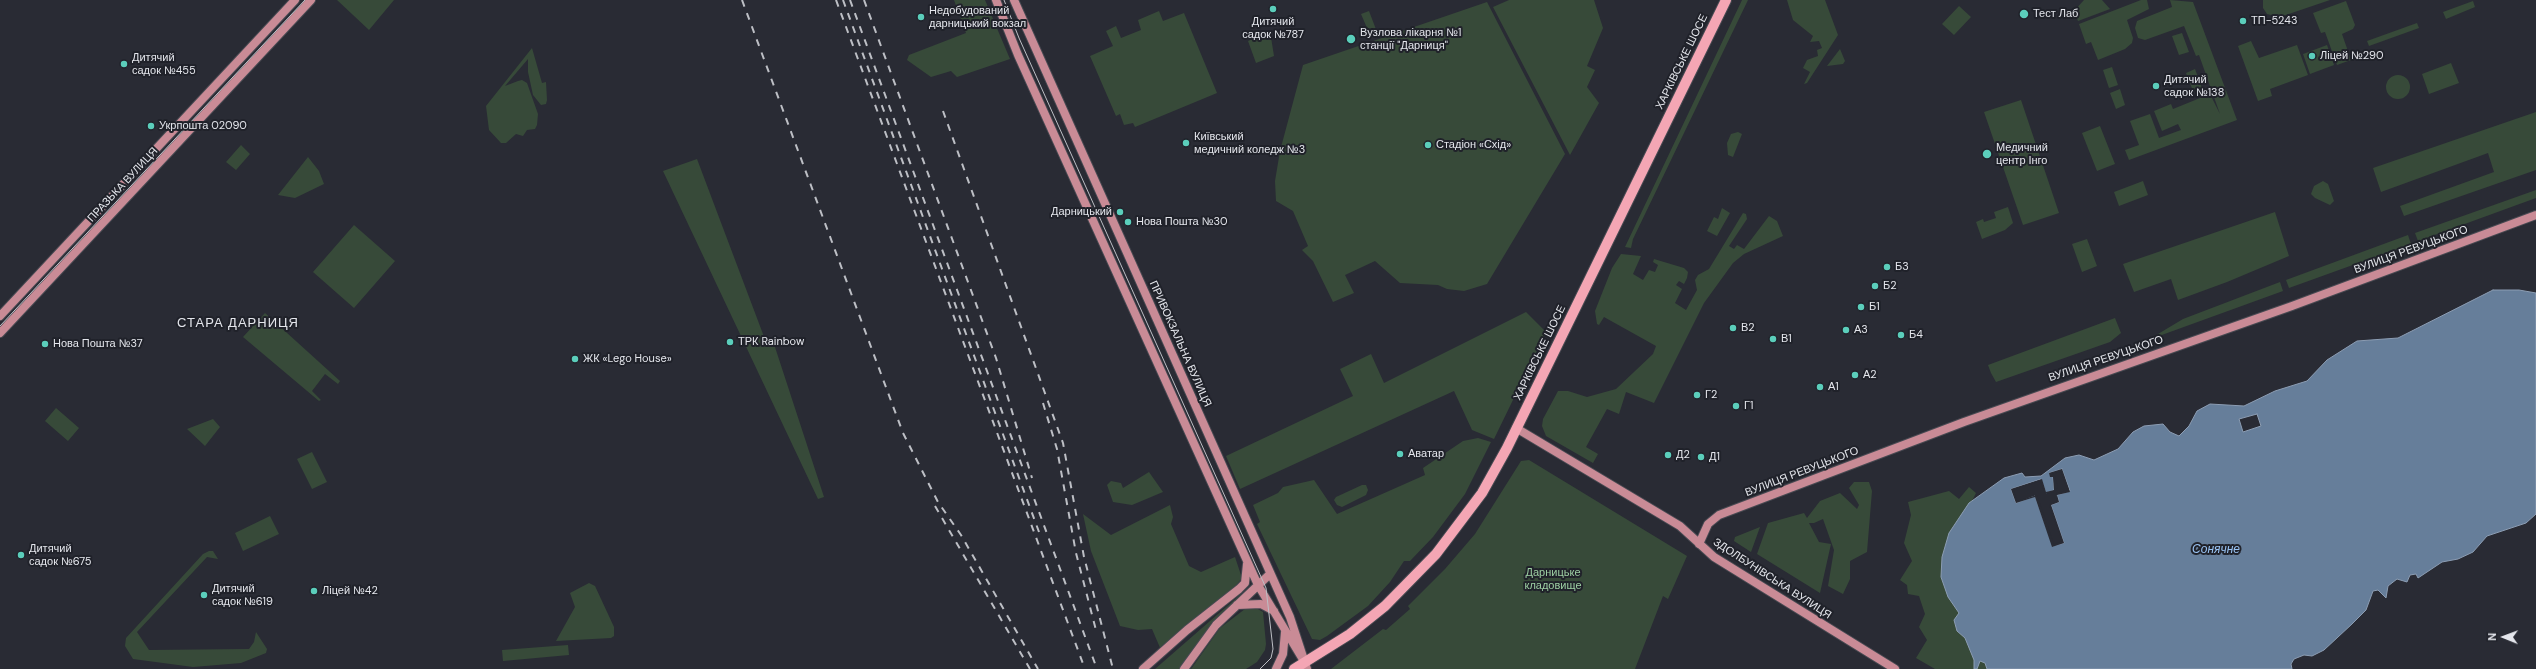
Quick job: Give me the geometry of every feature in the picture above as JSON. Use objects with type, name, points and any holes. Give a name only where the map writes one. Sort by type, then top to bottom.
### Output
[{"type":"main road","name":"ХАРКІВСЬКЕ ШОСЕ","points":[[1294,669],[1304,667],[1368,621],[1402,590],[1436,554],[1482,493],[1516,428],[1726,0]]},
{"type":"street","name":"ПРАЗЬКА ВУЛИЦЯ","points":[[0,316],[295,0]]},
{"type":"street","name":"ПРАЗЬКА ВУЛИЦЯ","points":[[0,333],[311,0]]},
{"type":"street","points":[[996,0],[1015,48],[1258,585],[1277,613],[1304,667]]},
{"type":"street","name":"ПРИВОКЗАЛЬНА ВУЛИЦЯ","points":[[1014,0],[1290,617],[1304,667]]},
{"type":"street","name":"ВУЛИЦЯ РЕВУЦЬКОГО","points":[[1699,544],[1708,524],[1719,515],[1964,422],[2285,308],[2536,215]]},
{"type":"street","name":"ЗДОЛБУНІВСЬКА ВУЛИЦЯ","points":[[1516,428],[1680,526],[1699,544],[1726,564],[1895,669]]},
{"type":"street","points":[[1143,669],[1187,630],[1245,583],[1247,561]]},
{"type":"street","points":[[1184,669],[1197,654],[1210,632],[1270,574]]},
{"type":"street","points":[[1237,605],[1261,604],[1277,613]]},
{"type":"street","points":[[1276,669],[1284,649],[1285,631]]},
{"type":"green space","points":[[337,0],[394,0],[369,30]]},
{"type":"green space","points":[[954,0],[985,0],[1010,59],[957,77],[951,71],[931,77],[907,60],[909,55],[966,33]]},
{"type":"green space","points":[[1509,0],[1594,0],[1603,28],[1587,66],[1595,70],[1587,87],[1599,103],[1570,155],[1493,7]]},
{"type":"green space","points":[[1742,0],[1748,0],[1633,239],[1631,248],[1625,247]]},
{"type":"green space","points":[[1787,0],[1825,0],[1838,35],[1807,83],[1804,84],[1810,72],[1803,68],[1807,60],[1818,56],[1817,50],[1822,48],[1819,41],[1810,42],[1813,36],[1793,20]]},
{"type":"green space","points":[[2084,0],[2102,0],[2110,9],[2078,21],[2074,11]]},
{"type":"green space","points":[[2141,0],[2147,0],[2149,9],[2127,20],[2133,38],[2132,43],[2125,49],[2098,60],[2091,42],[2086,44],[2079,24]]},
{"type":"green space","points":[[2170,0],[2193,2],[2237,120],[2129,160],[2125,150],[2139,145],[2130,121],[2150,114],[2159,138],[2181,130],[2178,124],[2162,131],[2154,111],[2171,104],[2173,109],[2210,94],[2220,114],[2199,55],[2196,56],[2184,26],[2145,40],[2138,38],[2135,28],[2137,21],[2172,7]]},
{"type":"green space","points":[[2263,0],[2330,0],[2280,17],[2267,14],[2263,8]]},
{"type":"green space","points":[[2346,1],[2355,25],[2353,29],[2342,34],[2351,60],[2337,65],[2325,32],[2321,33],[2313,13]]},
{"type":"green space","points":[[2473,1],[2475,7],[2446,19],[2443,12]]},
{"type":"green space","name":"Стадіон «Схід»","points":[[1487,2],[1565,154],[1487,284],[1464,291],[1447,289],[1438,285],[1400,283],[1375,261],[1345,275],[1354,293],[1333,302],[1313,261],[1302,250],[1308,246],[1293,211],[1276,201],[1275,181],[1280,151],[1303,65]]},
{"type":"green space","points":[[1959,6],[1971,17],[1954,35],[1942,24]]},
{"type":"green space","points":[[1159,11],[1163,21],[1184,13],[1217,93],[1135,127],[1133,123],[1124,125],[1120,114],[1116,116],[1090,56],[1113,46],[1106,31],[1116,26],[1121,38],[1141,30],[1138,20]]},
{"type":"green space","points":[[1369,11],[1377,32],[1370,35],[1361,14]]},
{"type":"green space","points":[[2417,23],[2419,28],[2369,46],[2367,41]]},
{"type":"green space","points":[[1270,31],[1274,56],[1256,63],[1248,41]]},
{"type":"green space","points":[[2182,33],[2189,52],[2179,55],[2172,36]]},
{"type":"green space","points":[[2251,41],[2259,58],[2297,45],[2308,75],[2270,89],[2272,96],[2258,101],[2238,46]]},
{"type":"green space","points":[[2327,45],[2334,65],[2310,74],[2303,54]]},
{"type":"green space","points":[[532,48],[542,83],[546,82],[546,104],[541,105],[533,95],[528,72],[528,59],[505,86],[522,80],[527,83],[538,114],[537,125],[535,129],[527,130],[523,136],[516,134],[506,143],[501,143],[489,130],[486,106]]},
{"type":"green space","points":[[1840,49],[1845,61],[1843,64],[1827,66]]},
{"type":"green space","points":[[2451,63],[2459,83],[2429,94],[2422,74]]},
{"type":"green space","points":[[2112,67],[2118,85],[2109,88],[2103,70]]},
{"type":"green space","points":[[2195,69],[2202,88],[2193,91],[2186,73]]},
{"type":"green space","points":[[2398,75],[2407,78],[2410,87],[2407,96],[2398,99],[2389,96],[2386,87],[2389,78]]},
{"type":"green space","points":[[2120,89],[2125,105],[2116,109],[2110,93]]},
{"type":"green space","points":[[2021,100],[2059,213],[2023,225],[1984,112]]},
{"type":"green space","points":[[2536,112],[2536,170],[2404,216],[2400,206],[2494,172],[2488,153],[2381,192],[2373,168]]},
{"type":"green space","points":[[2100,126],[2115,164],[2097,171],[2082,133]]},
{"type":"green space","points":[[1738,132],[1742,134],[1733,157],[1728,155],[1727,143],[1731,134]]},
{"type":"green space","points":[[241,145],[250,154],[236,170],[226,162]]},
{"type":"green space","points":[[308,157],[319,171],[324,184],[295,198],[278,195]]},
{"type":"green space","points":[[697,159],[766,342],[773,341],[824,497],[818,499],[663,171]]},
{"type":"green space","points":[[2143,181],[2148,195],[2119,206],[2114,192]]},
{"type":"green space","points":[[2323,181],[2328,184],[2334,201],[2330,205],[2315,198],[2311,194],[2314,186]]},
{"type":"green space","points":[[2536,190],[2536,198],[2418,241],[2415,233]]},
{"type":"green space","points":[[2008,207],[2013,223],[2005,230],[1982,239],[1976,222],[1983,219],[1984,222],[1996,218],[1994,212]]},
{"type":"green space","points":[[1722,208],[1730,213],[1717,236],[1707,231],[1714,217],[1718,219]]},
{"type":"green space","points":[[2275,212],[2289,256],[2227,282],[2178,300],[2171,279],[2134,292],[2123,264]]},
{"type":"green space","points":[[1743,213],[1746,214],[1747,219],[1729,246],[1734,249],[1737,245],[1744,249],[1769,216],[1777,221],[1783,236],[1744,254],[1733,263],[1704,303],[1654,403],[1626,392],[1619,414],[1607,409],[1586,447],[1598,454],[1593,463],[1546,436],[1542,426],[1543,419],[1558,391],[1568,391],[1587,397],[1616,389],[1653,354],[1656,346],[1604,317],[1599,325],[1597,324],[1595,311],[1612,268],[1621,254],[1641,256],[1633,274],[1643,280],[1649,270],[1655,272],[1658,265],[1653,262],[1654,259],[1684,268],[1688,272],[1687,278],[1684,284],[1679,281],[1676,285],[1682,289],[1675,303],[1686,310],[1697,290],[1695,280],[1698,275],[1709,269]]},
{"type":"green space","points":[[354,225],[395,261],[354,308],[313,272]]},
{"type":"green space","points":[[2408,235],[2411,244],[2289,288],[2286,280]]},
{"type":"green space","points":[[2087,239],[2097,266],[2082,272],[2072,244]]},
{"type":"green space","points":[[2280,282],[2283,291],[2148,340],[2183,319]]},
{"type":"green space","points":[[1526,312],[1546,332],[1494,439],[1472,430],[1454,391],[1240,489],[1226,456],[1353,396],[1340,369],[1371,354],[1384,383]]},
{"type":"green space","points":[[265,313],[340,381],[338,384],[325,374],[312,391],[321,400],[319,401],[243,337]]},
{"type":"green space","points":[[2115,318],[2121,333],[2110,342],[1996,382],[1991,373],[1988,365]]},
{"type":"green space","points":[[56,408],[79,428],[68,441],[45,421]]},
{"type":"green space","points":[[213,419],[220,427],[205,446],[187,429]]},
{"type":"green space","points":[[1478,438],[1491,442],[1465,494],[1433,537],[1410,561],[1404,561],[1390,582],[1368,606],[1327,636],[1320,640],[1312,639],[1257,524],[1260,522],[1253,505],[1278,493],[1283,487],[1314,480],[1337,514],[1425,475],[1423,468],[1463,441]]},
{"type":"green space","points":[[312,452],[327,482],[312,489],[297,459]]},
{"type":"green space","name":"Дарницьке кладовище","points":[[1529,460],[1687,556],[1668,599],[1663,596],[1635,669],[1331,669],[1383,629],[1386,630],[1410,609],[1408,606],[1445,569],[1475,534],[1521,461]]},
{"type":"green space","points":[[1149,472],[1163,492],[1132,505],[1113,502],[1107,485],[1111,481],[1121,483],[1123,488]]},
{"type":"green space","points":[[1854,482],[1869,482],[1872,491],[1867,552],[1850,561],[1850,579],[1843,594],[1828,586],[1834,550],[1823,519],[1814,523],[1809,523],[1819,542],[1831,544],[1820,593],[1757,554],[1768,523],[1804,513],[1807,518],[1820,501],[1840,493],[1857,509],[1859,505],[1849,488]]},
{"type":"green space","points":[[1362,485],[1366,485],[1368,490],[1366,495],[1342,507],[1337,505],[1334,500],[1336,497]]},
{"type":"green space","points":[[1969,487],[1976,493],[1959,527],[1996,669],[1935,669],[1916,658],[1927,640],[1919,627],[1925,614],[1919,596],[1908,594],[1907,585],[1900,580],[1912,561],[1904,543],[1911,515],[1908,502],[1949,491],[1959,499]]},
{"type":"green space","points":[[1170,505],[1173,517],[1171,524],[1189,566],[1201,572],[1235,557],[1242,578],[1234,588],[1161,650],[1152,629],[1138,630],[1120,626],[1091,551],[1083,514],[1111,535]]},
{"type":"green space","points":[[270,516],[279,534],[243,551],[235,533]]},
{"type":"green space","points":[[1760,527],[1751,552],[1734,541],[1735,537]]},
{"type":"green space","points":[[213,551],[218,559],[207,557],[137,632],[149,650],[249,649],[254,642],[256,632],[267,649],[266,653],[241,663],[193,667],[133,659],[125,646],[126,638],[203,554]]},
{"type":"green space","points":[[589,583],[595,586],[614,627],[614,636],[611,638],[556,641],[575,607],[570,593]]},
{"type":"green space","points":[[1241,594],[1243,597],[1208,629],[1193,658],[1182,669],[1155,669]]},
{"type":"green space","points":[[1256,608],[1263,612],[1266,644],[1265,650],[1257,662],[1246,669],[1191,669],[1220,628],[1245,609]]},
{"type":"green space","points":[[568,645],[569,655],[503,661],[502,650]]},
{"type":"water","name":"Сонячне","points":[[2493,290],[2519,290],[2536,293],[2536,514],[2526,523],[2487,536],[2473,552],[2458,559],[2442,562],[2418,578],[2416,574],[2410,575],[2407,582],[2397,579],[2388,586],[2386,598],[2378,590],[2373,591],[2366,610],[2352,624],[2324,650],[2312,656],[2304,655],[2294,659],[2291,664],[2292,669],[1987,669],[1985,663],[1980,661],[1977,669],[1974,669],[1974,660],[1965,638],[1957,631],[1954,620],[1959,613],[1948,597],[1941,577],[1942,557],[1949,533],[1969,503],[2004,478],[2022,473],[2025,477],[2041,476],[2065,458],[2079,455],[2094,460],[2118,449],[2133,432],[2144,426],[2163,424],[2170,432],[2179,436],[2189,426],[2197,411],[2210,404],[2244,406],[2275,391],[2307,381],[2327,360],[2357,341],[2398,338]],"holes":[[[2257,414],[2261,426],[2243,432],[2239,419]],[[2062,469],[2070,491],[2057,495],[2059,502],[2051,505],[2064,543],[2053,546],[2035,496],[2016,503],[2011,489],[2041,479],[2046,493],[2054,490],[2053,477],[2049,473]]]},
{"type":"pier","points":[[2062,469],[2070,492],[2057,495],[2059,502],[2051,505],[2064,543],[2052,547],[2035,497],[2016,503],[2011,489],[2042,479],[2046,492],[2054,490],[2053,477],[2050,477],[2049,473]],"holes":[[[2061,472],[2067,490],[2056,493],[2057,501],[2049,505],[2062,541],[2054,544],[2037,495],[2017,501],[2014,490],[2040,481],[2045,494],[2055,492],[2058,487],[2055,476],[2052,474]]]},
{"type":"tram line","points":[[0,326],[305,0]]},
{"type":"tram line","points":[[1004,0],[1019,38],[1266,588],[1273,649],[1271,658],[1260,669]]},
{"type":"railway","points":[[742,0],[903,433],[938,502],[961,535],[1038,669]]},
{"type":"railway","points":[[836,0],[1085,669]]},
{"type":"railway","points":[[843,0],[1039,532]]},
{"type":"railway","points":[[850,0],[1097,669]]},
{"type":"railway","points":[[864,0],[996,358],[1032,478]]},
{"type":"railway","points":[[943,111],[1063,443],[1084,557],[1113,669]]},
{"type":"railway","points":[[1043,403],[1057,449],[1076,553],[1097,634]]},
{"type":"railway","points":[[935,506],[1030,669]]},
{"type":"place","name":"Дитячий садок №787","points":[[1273,9]]},
{"type":"place","name":"Тест Лаб","points":[[2024,14]]},
{"type":"place","name":"Недобудований дарницький вокзал","points":[[921,17]]},
{"type":"place","name":"ТП-5243","points":[[2243,21]]},
{"type":"place","name":"Вузлова лікарня №1 станції \"Дарниця\"","points":[[1351,39]]},
{"type":"place","name":"Ліцей №290","points":[[2312,56]]},
{"type":"place","name":"Дитячий садок №455","points":[[124,64]]},
{"type":"place","name":"Дитячий садок №138","points":[[2156,86]]},
{"type":"place","name":"Укрпошта 02090","points":[[151,126]]},
{"type":"place","name":"Київський медичний коледж №3","points":[[1186,143]]},
{"type":"place","name":"Стадіон «Схід»","points":[[1428,145]]},
{"type":"place","name":"Медичний центр Інго","points":[[1987,154]]},
{"type":"place","name":"Дарницький","points":[[1120,212]]},
{"type":"place","name":"Нова Пошта №30","points":[[1128,222]]},
{"type":"place","name":"Б3","points":[[1887,267]]},
{"type":"place","name":"Б2","points":[[1875,286]]},
{"type":"place","name":"Б1","points":[[1861,307]]},
{"type":"place","name":"В2","points":[[1733,328]]},
{"type":"place","name":"А3","points":[[1846,330]]},
{"type":"place","name":"Б4","points":[[1901,335]]},
{"type":"place","name":"В1","points":[[1773,339]]},
{"type":"place","name":"ТРК Rainbow","points":[[730,342]]},
{"type":"place","name":"Нова Пошта №37","points":[[45,344]]},
{"type":"place","name":"ЖК «Lego House»","points":[[575,359]]},
{"type":"place","name":"А2","points":[[1855,375]]},
{"type":"place","name":"А1","points":[[1820,387]]},
{"type":"place","name":"Г2","points":[[1697,395]]},
{"type":"place","name":"Г1","points":[[1736,406]]},
{"type":"place","name":"Аватар","points":[[1400,454]]},
{"type":"place","name":"Д2","points":[[1668,455]]},
{"type":"place","name":"Д1","points":[[1701,457]]},
{"type":"place","name":"Дитячий садок №675","points":[[21,555]]},
{"type":"place","name":"Ліцей №42","points":[[314,591]]},
{"type":"place","name":"Дитячий садок №619","points":[[204,595]]},
{"type":"district","name":"СТАРА ДАРНИЦЯ","points":[[238,324]]}]
